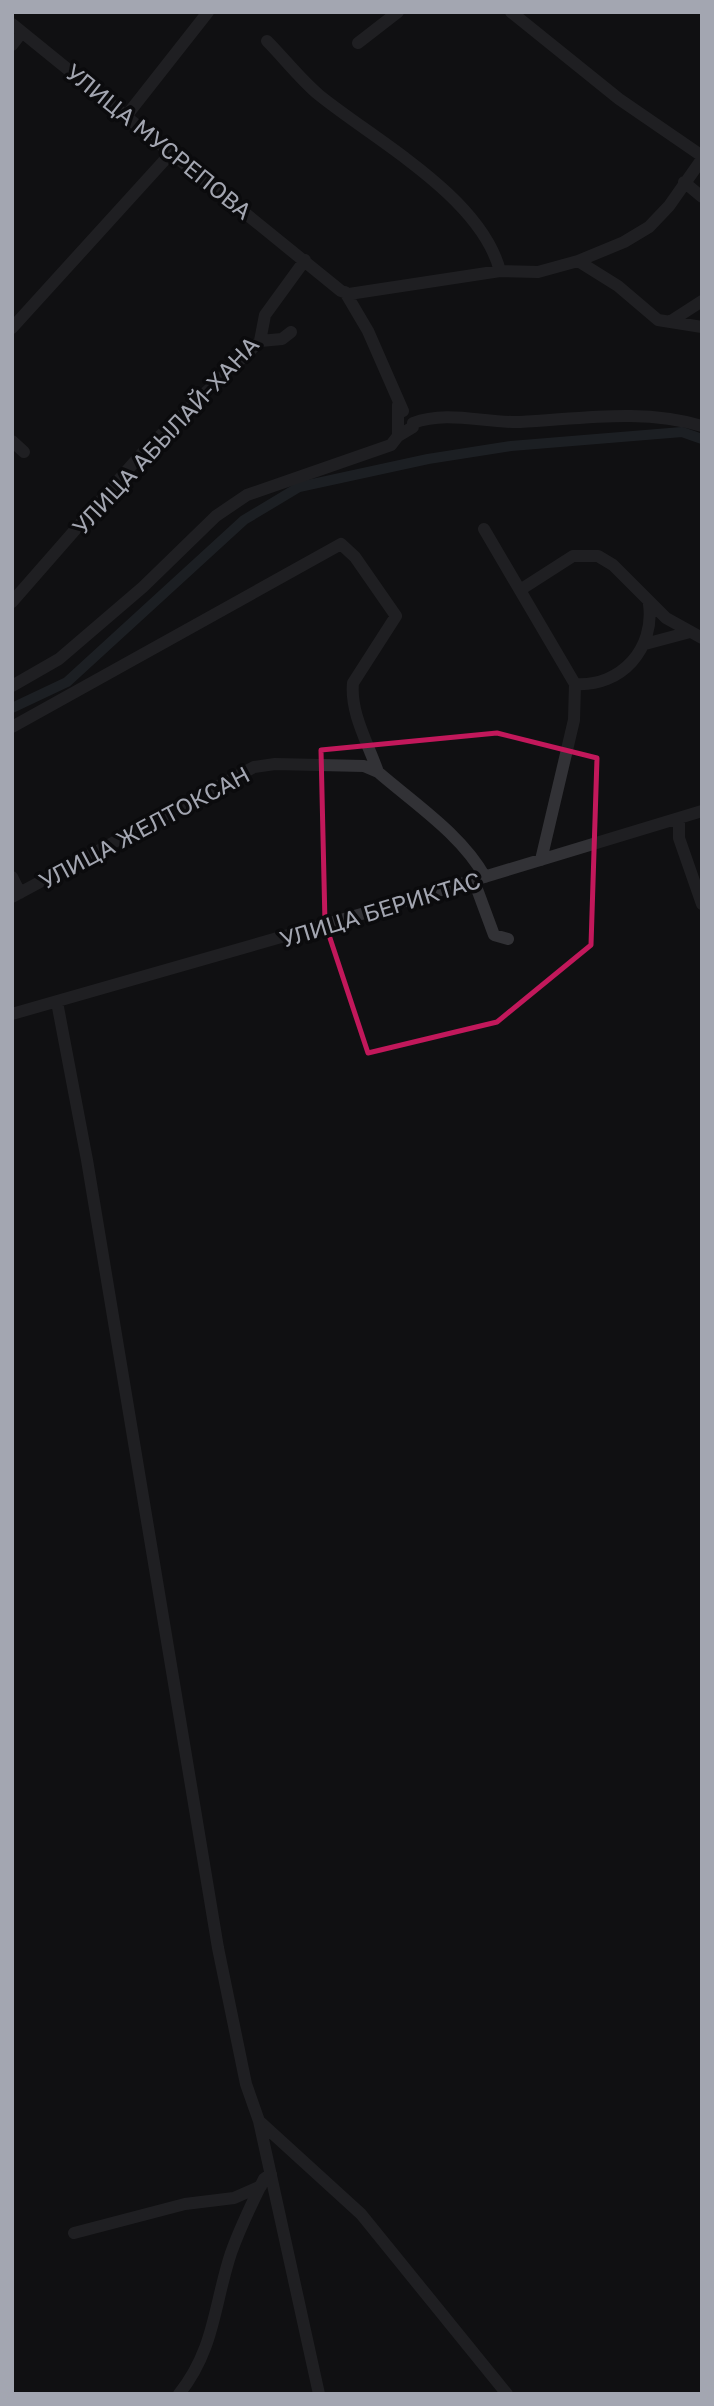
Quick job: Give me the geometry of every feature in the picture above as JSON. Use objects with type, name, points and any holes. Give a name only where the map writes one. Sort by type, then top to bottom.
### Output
[{"type":"street","points":[[127,115],[208,12]]},
{"type":"street","points":[[358,43],[398,12]]},
{"type":"street","points":[[345,292],[385,290],[500,271],[538,272],[578,261],[624,242],[649,227],[702,157],[619,99],[511,12]]},
{"type":"street","points":[[12,45],[17,28]]},
{"type":"street","name":"УЛИЦА МУСРЕПОВА","points":[[17,28],[305,260]]},
{"type":"street","points":[[267,41],[316,92],[397,152],[470,216],[489,239],[500,271]]},
{"type":"street","points":[[12,328],[172,152]]},
{"type":"street","points":[[684,182],[702,197]]},
{"type":"street","points":[[12,686],[59,659],[143,587],[216,516],[247,495],[278,482],[375,452],[391,445],[398,436],[413,427],[398,405],[368,331],[345,292],[305,260]]},
{"type":"street","name":"УЛИЦА АБЫЛАЙ-ХАНА","points":[[12,602],[145,450],[260,341],[265,315],[305,260]]},
{"type":"street","points":[[578,261],[618,286],[658,320],[702,327]]},
{"type":"street","points":[[671,321],[702,301]]},
{"type":"street","points":[[260,341],[282,339],[291,332]]},
{"type":"street","points":[[398,405],[398,436]]},
{"type":"street","points":[[412,423],[438,417],[518,422],[640,415],[702,426]]},
{"type":"street","points":[[12,441],[24,452]]},
{"type":"street","points":[[484,529],[575,684],[574,720],[541,860]]},
{"type":"street","points":[[12,727],[341,544],[362,566],[396,617],[353,683],[354,707],[378,772],[475,859],[494,935],[508,939]]},
{"type":"street","points":[[520,590],[573,556],[598,556],[613,565],[649,604],[702,638]]},
{"type":"street","points":[[575,684],[601,682],[619,673],[645,644],[651,620],[649,604]]},
{"type":"street","points":[[645,644],[690,632]]},
{"type":"street","name":"УЛИЦА ЖЕЛТОКСАН","points":[[16,895],[254,767],[275,764],[364,766],[378,772]]},
{"type":"street","name":"УЛИЦА БЕРИКТАС","points":[[14,1011],[57,1002],[480,879],[702,811]]},
{"type":"street","points":[[679,818],[679,838],[702,904]]},
{"type":"street","points":[[12,877],[16,895]]},
{"type":"street","points":[[57,1002],[89,1173],[218,1948],[246,2084],[271,2174],[319,2394]]},
{"type":"street","points":[[258,2121],[360,2214],[507,2394]]},
{"type":"street","points":[[179,2394],[201,2359],[212,2332],[231,2254],[261,2186],[271,2174]]},
{"type":"street","points":[[74,2233],[185,2204],[234,2198],[261,2186]]},
{"type":"highlighted area","points":[[497,733],[597,758],[591,945],[497,1022],[368,1053],[325,923],[321,750]]},
{"type":"waterway","points":[[12,708],[67,682],[244,520],[299,487],[428,459],[511,446],[682,432],[702,439]]}]
